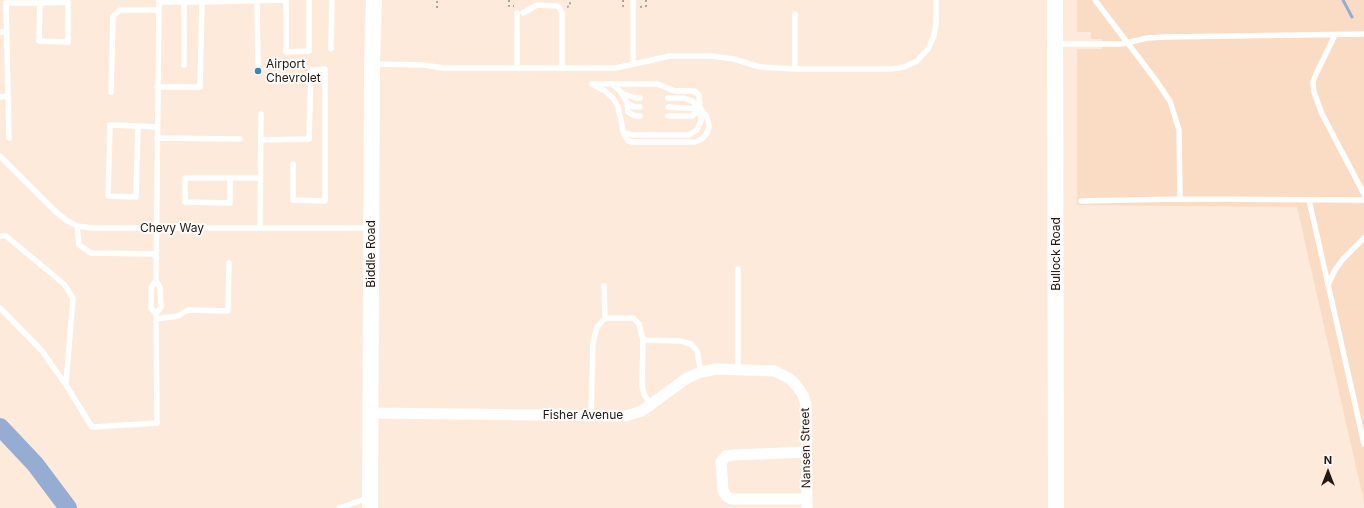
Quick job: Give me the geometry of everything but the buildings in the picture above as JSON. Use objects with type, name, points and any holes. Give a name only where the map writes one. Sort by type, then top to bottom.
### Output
[{"type":"street","name":"Biddle Road","points":[[370,503],[372,64],[374,0]]},
{"type":"street","name":"Bullock Road","points":[[1055,0],[1056,508]]},
{"type":"street","name":"Fisher Avenue","points":[[371,413],[625,416],[642,411],[678,384],[701,372],[716,369],[738,369],[775,371],[782,374]]},
{"type":"street","name":"Nansen Street","points":[[782,374],[797,386],[803,395],[806,405],[807,503]]},
{"type":"street","points":[[807,452],[726,456],[721,462],[721,467],[723,490],[726,496],[731,499],[807,503]]},
{"type":"lane","points":[[257,0],[258,64]]},
{"type":"lane","points":[[156,316],[161,308],[160,288],[156,280],[159,1],[202,2],[287,0],[286,52],[309,51],[309,0]]},
{"type":"lane","points":[[331,49],[332,0]]},
{"type":"lane","points":[[633,0],[633,64]]},
{"type":"lane","points":[[372,64],[424,65],[443,68],[616,68],[670,56],[710,56],[734,59],[760,67],[795,69],[891,69],[904,67],[917,60],[928,49],[934,36],[936,23],[936,0]]},
{"type":"lane","points":[[1095,0],[1170,101],[1179,130],[1180,199]]},
{"type":"lane","points":[[9,138],[7,65],[3,32],[3,3],[68,1],[68,42],[40,41],[40,3]]},
{"type":"lane","points":[[184,2],[184,65]]},
{"type":"lane","points":[[157,87],[200,87],[202,2]]},
{"type":"lane","points":[[517,68],[520,13],[537,5],[558,6],[562,13],[562,68]]},
{"type":"lane","points":[[111,92],[113,16],[120,10],[158,10]]},
{"type":"lane","points":[[795,14],[795,69]]},
{"type":"lane","points":[[1055,44],[1117,44],[1147,38],[1166,37],[1364,34]]},
{"type":"lane","points":[[1335,35],[1313,82],[1314,92],[1322,114],[1364,194]]},
{"type":"lane","points":[[0,65],[7,65]]},
{"type":"lane","points":[[261,140],[309,139],[311,70],[325,69],[325,201],[293,200],[293,164]]},
{"type":"lane","points":[[623,132],[632,135],[689,135],[697,130],[701,121],[700,109],[699,95],[694,91],[675,91],[657,84],[592,84],[605,91],[614,99],[618,107],[623,132],[628,140],[633,142],[695,142],[702,139],[707,133],[707,117],[700,109],[692,100],[684,98],[668,98]]},
{"type":"lane","points":[[612,84],[621,92],[627,102],[634,107],[640,107]]},
{"type":"lane","points":[[621,92],[636,98],[640,98]]},
{"type":"lane","points":[[0,97],[8,96]]},
{"type":"lane","points":[[627,102],[628,112],[635,116],[640,116]]},
{"type":"lane","points":[[668,107],[700,109]]},
{"type":"lane","points":[[668,116],[692,116],[700,109]]},
{"type":"lane","points":[[260,228],[261,114]]},
{"type":"lane","points":[[138,126],[136,197],[108,196],[110,125],[138,126],[157,127]]},
{"type":"lane","points":[[157,138],[240,139]]},
{"type":"lane","name":"Chevy Way","points":[[0,156],[56,212],[77,226],[93,228],[371,228]]},
{"type":"lane","points":[[230,178],[230,203],[185,202],[185,178],[230,178],[260,178]]},
{"type":"lane","points":[[1081,201],[1180,199],[1364,200]]},
{"type":"lane","points":[[1309,200],[1364,444]]},
{"type":"lane","points":[[77,226],[79,245],[91,253],[156,254]]},
{"type":"lane","points":[[0,236],[6,236],[64,284],[72,298],[66,385]]},
{"type":"lane","points":[[1328,285],[1335,270],[1343,259],[1364,238]]},
{"type":"lane","points":[[156,316],[178,316],[188,310],[228,311],[229,263]]},
{"type":"lane","points":[[738,269],[738,369]]},
{"type":"lane","points":[[0,308],[42,351],[92,426],[157,423],[156,316],[151,308],[151,288],[156,280]]},
{"type":"lane","points":[[591,416],[593,343],[597,327],[605,318],[604,286]]},
{"type":"lane","points":[[605,318],[633,318],[639,324],[643,340],[642,386],[644,394],[651,405]]},
{"type":"lane","points":[[643,340],[681,341],[691,344],[697,351],[701,372]]},
{"type":"lane","points":[[339,508],[370,503]]},
{"type":"path","points":[[437,0],[437,8]]},
{"type":"path","points":[[623,0],[623,6],[626,7]]},
{"type":"path","points":[[638,7],[645,7],[646,0]]},
{"type":"shaded area","points":[[1077,0],[1364,0],[1364,502],[1297,207],[1077,205],[1077,49],[1102,49],[1103,44],[1102,39],[1091,39],[1091,32],[1077,32]]},
{"type":"waterway","points":[[1343,0],[1352,17]]},
{"type":"waterway","points":[[0,427],[35,464],[68,508]]},
{"type":"place","name":"Airport Chevrolet","points":[[258,71]]}]
